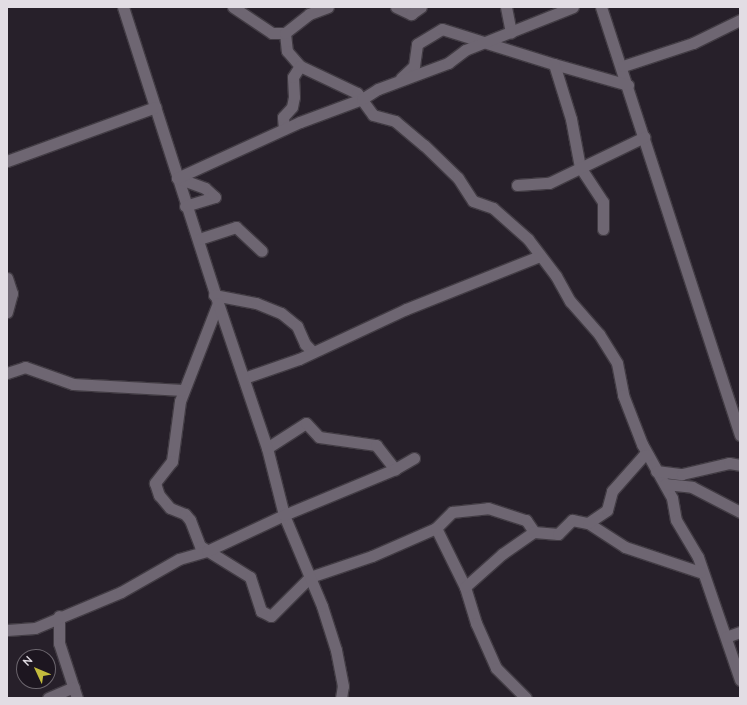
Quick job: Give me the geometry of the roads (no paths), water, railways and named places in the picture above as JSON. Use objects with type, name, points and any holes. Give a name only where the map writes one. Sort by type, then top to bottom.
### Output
[{"type":"street","points":[[123,7],[185,206],[199,239],[216,299],[267,448],[284,514],[310,577],[336,650],[343,686],[341,698]]},
{"type":"street","points":[[233,7],[272,33],[285,33],[310,14],[328,7]]},
{"type":"street","points":[[396,7],[411,14],[421,7]]},
{"type":"street","points":[[506,7],[512,33]]},
{"type":"street","points":[[177,178],[284,129],[362,99],[396,82],[448,63],[466,50],[512,33],[573,7]]},
{"type":"street","points":[[601,7],[623,66],[644,137],[689,270],[710,348],[740,435]]},
{"type":"street","points":[[623,66],[692,43],[740,20]]},
{"type":"street","points":[[396,82],[414,66],[417,44],[442,29],[554,64],[628,85]]},
{"type":"street","points":[[285,33],[287,51],[300,66],[347,87],[362,99],[373,116],[395,121],[424,145],[458,178],[473,201],[493,208],[528,239],[612,352],[617,363],[623,395],[648,455],[656,471],[666,484],[676,520],[698,557],[700,572],[713,595],[740,680]]},
{"type":"street","points":[[554,64],[570,119],[580,166],[604,202],[603,229]]},
{"type":"street","points":[[284,129],[283,117],[292,107],[294,97],[293,78],[300,66]]},
{"type":"street","points":[[7,161],[155,106]]},
{"type":"street","points":[[517,185],[549,183],[580,166],[644,137]]},
{"type":"street","points":[[177,178],[205,188],[215,197],[185,206]]},
{"type":"street","points":[[199,239],[236,227],[262,251]]},
{"type":"street","points":[[244,378],[313,352],[406,309],[540,256]]},
{"type":"street","points":[[7,278],[12,293],[7,312]]},
{"type":"street","points":[[216,299],[256,303],[281,312],[296,326],[305,344],[313,352]]},
{"type":"street","points":[[216,299],[184,390],[172,461],[157,478],[155,489],[170,508],[185,514],[196,528],[200,546],[250,577],[261,611],[271,616],[310,577],[372,556],[436,528],[452,512],[488,508],[526,520],[534,532]]},
{"type":"street","points":[[7,372],[25,367],[73,384],[184,390]]},
{"type":"street","points":[[267,448],[306,423],[319,437],[376,445],[395,469]]},
{"type":"street","points":[[588,523],[607,510],[612,491],[643,456],[648,455]]},
{"type":"street","points":[[7,630],[35,628],[59,616],[121,592],[179,559],[207,551],[284,514],[395,469],[414,458]]},
{"type":"street","points":[[656,471],[682,474],[729,463],[740,465]]},
{"type":"street","points":[[666,484],[692,486],[740,512]]},
{"type":"street","points":[[465,587],[502,554],[534,532],[558,534],[572,520],[588,523],[626,547],[700,572]]},
{"type":"street","points":[[436,528],[465,587],[476,623],[496,668],[526,698]]},
{"type":"street","points":[[59,616],[59,642],[77,698]]},
{"type":"street","points":[[726,637],[740,632]]},
{"type":"street","points":[[48,698],[74,687]]}]
